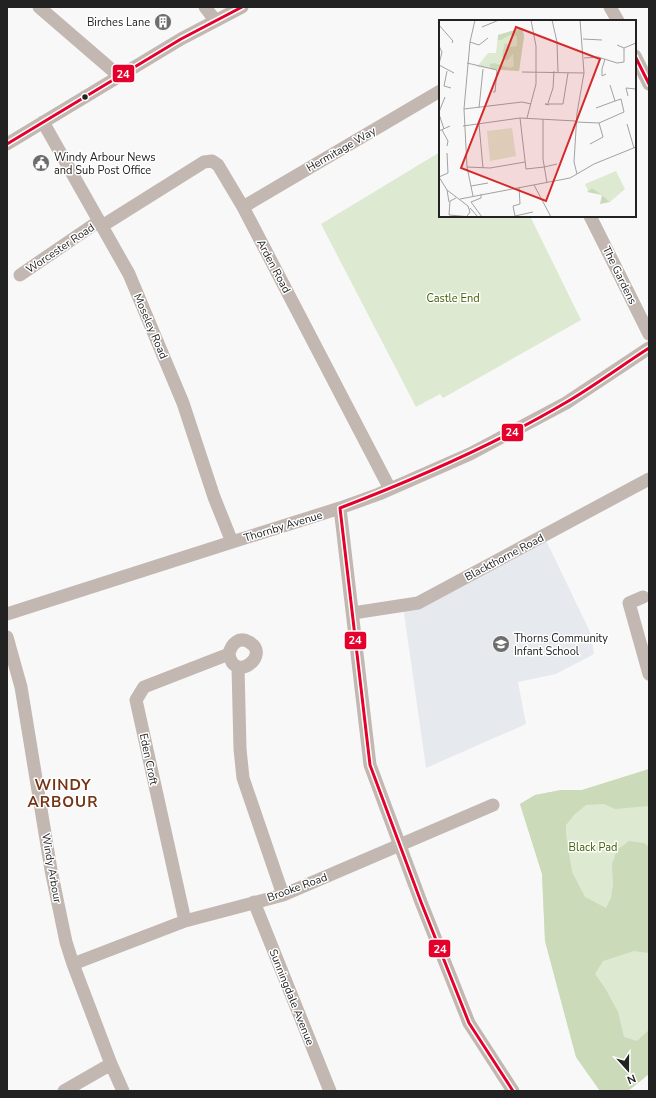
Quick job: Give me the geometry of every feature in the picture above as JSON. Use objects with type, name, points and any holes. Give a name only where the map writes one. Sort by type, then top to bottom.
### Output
[{"type":"street","points":[[39,7],[119,76]]},
{"type":"street","points":[[205,7],[216,20]]},
{"type":"street","points":[[7,144],[119,76],[216,20],[242,7]]},
{"type":"street","points":[[610,7],[617,20]]},
{"type":"street","points":[[636,58],[649,84]]},
{"type":"street","name":"Hermitage Way","points":[[243,207],[439,92]]},
{"type":"street","name":"Moseley Road","points":[[43,122],[129,274],[183,403],[214,497],[232,542]]},
{"type":"street","name":"Arden Road","points":[[101,223],[204,162],[212,161],[218,165],[243,207],[390,489]]},
{"type":"street","name":"The Gardens","points":[[590,217],[649,334]]},
{"type":"street","name":"Worcester Road","points":[[20,275],[101,223]]},
{"type":"street","name":"Thornby Avenue","points":[[7,614],[340,508],[390,489],[470,454],[566,403],[649,348]]},
{"type":"street","name":"Blackthorne Road","points":[[353,613],[418,603],[649,479]]},
{"type":"street","points":[[340,508],[370,764],[399,845],[469,1023],[513,1091]]},
{"type":"street","points":[[643,597],[625,604],[649,674]]},
{"type":"street","name":"Windy Arbour","points":[[7,637],[21,687],[52,870],[66,942],[110,1064],[123,1091]]},
{"type":"street","name":"Eden Croft","points":[[185,921],[136,700],[144,687],[229,654],[230,647],[233,644],[240,640],[247,641],[254,647],[256,655],[252,663],[243,667],[238,667]]},
{"type":"street","points":[[229,654],[232,662],[238,667],[240,749],[243,778],[283,895]]},
{"type":"street","name":"Brooke Road","points":[[73,964],[185,921],[283,895],[493,805]]},
{"type":"street","name":"Sunningdale Avenue","points":[[254,902],[330,1091]]},
{"type":"street","points":[[64,1091],[110,1064]]},
{"type":"shaded area","name":"Thorns Community Infant School","points":[[544,536],[591,634],[594,654],[556,674],[518,682],[526,724],[426,768],[403,606]]},
{"type":"green space","name":"Castle End","points":[[439,153],[439,217],[530,217],[581,320],[443,398],[440,394],[416,407],[321,224]]},
{"type":"green space","name":"Black Pad","points":[[649,769],[649,1074],[628,1091],[600,1091],[576,1057],[545,941],[542,874],[520,804],[535,795],[561,790],[582,790]]},
{"type":"green space","name":"Black Pad","points":[[649,769],[649,806],[615,809],[604,804],[586,805],[574,815],[566,825],[566,835],[572,872],[585,897],[606,908],[611,898],[613,884],[612,864],[617,850],[629,841],[644,843],[649,847],[649,953],[634,951],[603,961],[595,974],[605,988],[618,1012],[624,1037],[637,1041],[649,1030],[649,1074],[628,1091],[600,1091],[576,1057],[545,941],[542,874],[520,804],[535,795],[561,790],[582,790]]},
{"type":"transit line","name":"24","points":[[7,144],[181,39],[242,7]]},
{"type":"transit line","name":"24","points":[[636,58],[649,84]]},
{"type":"transit line","name":"24","points":[[513,1091],[469,1023],[421,902],[370,765],[340,508],[427,473],[511,433],[576,396],[649,348]]},
{"type":"place","name":"Birches Lane","points":[[163,22]]},
{"type":"place","name":"Windy Arbour News and Sub Post Office","points":[[41,163]]},
{"type":"place","name":"Thorns Community Infant School","points":[[501,644]]},
{"type":"district","name":"WINDY ARBOUR","points":[[63,794]]}]
